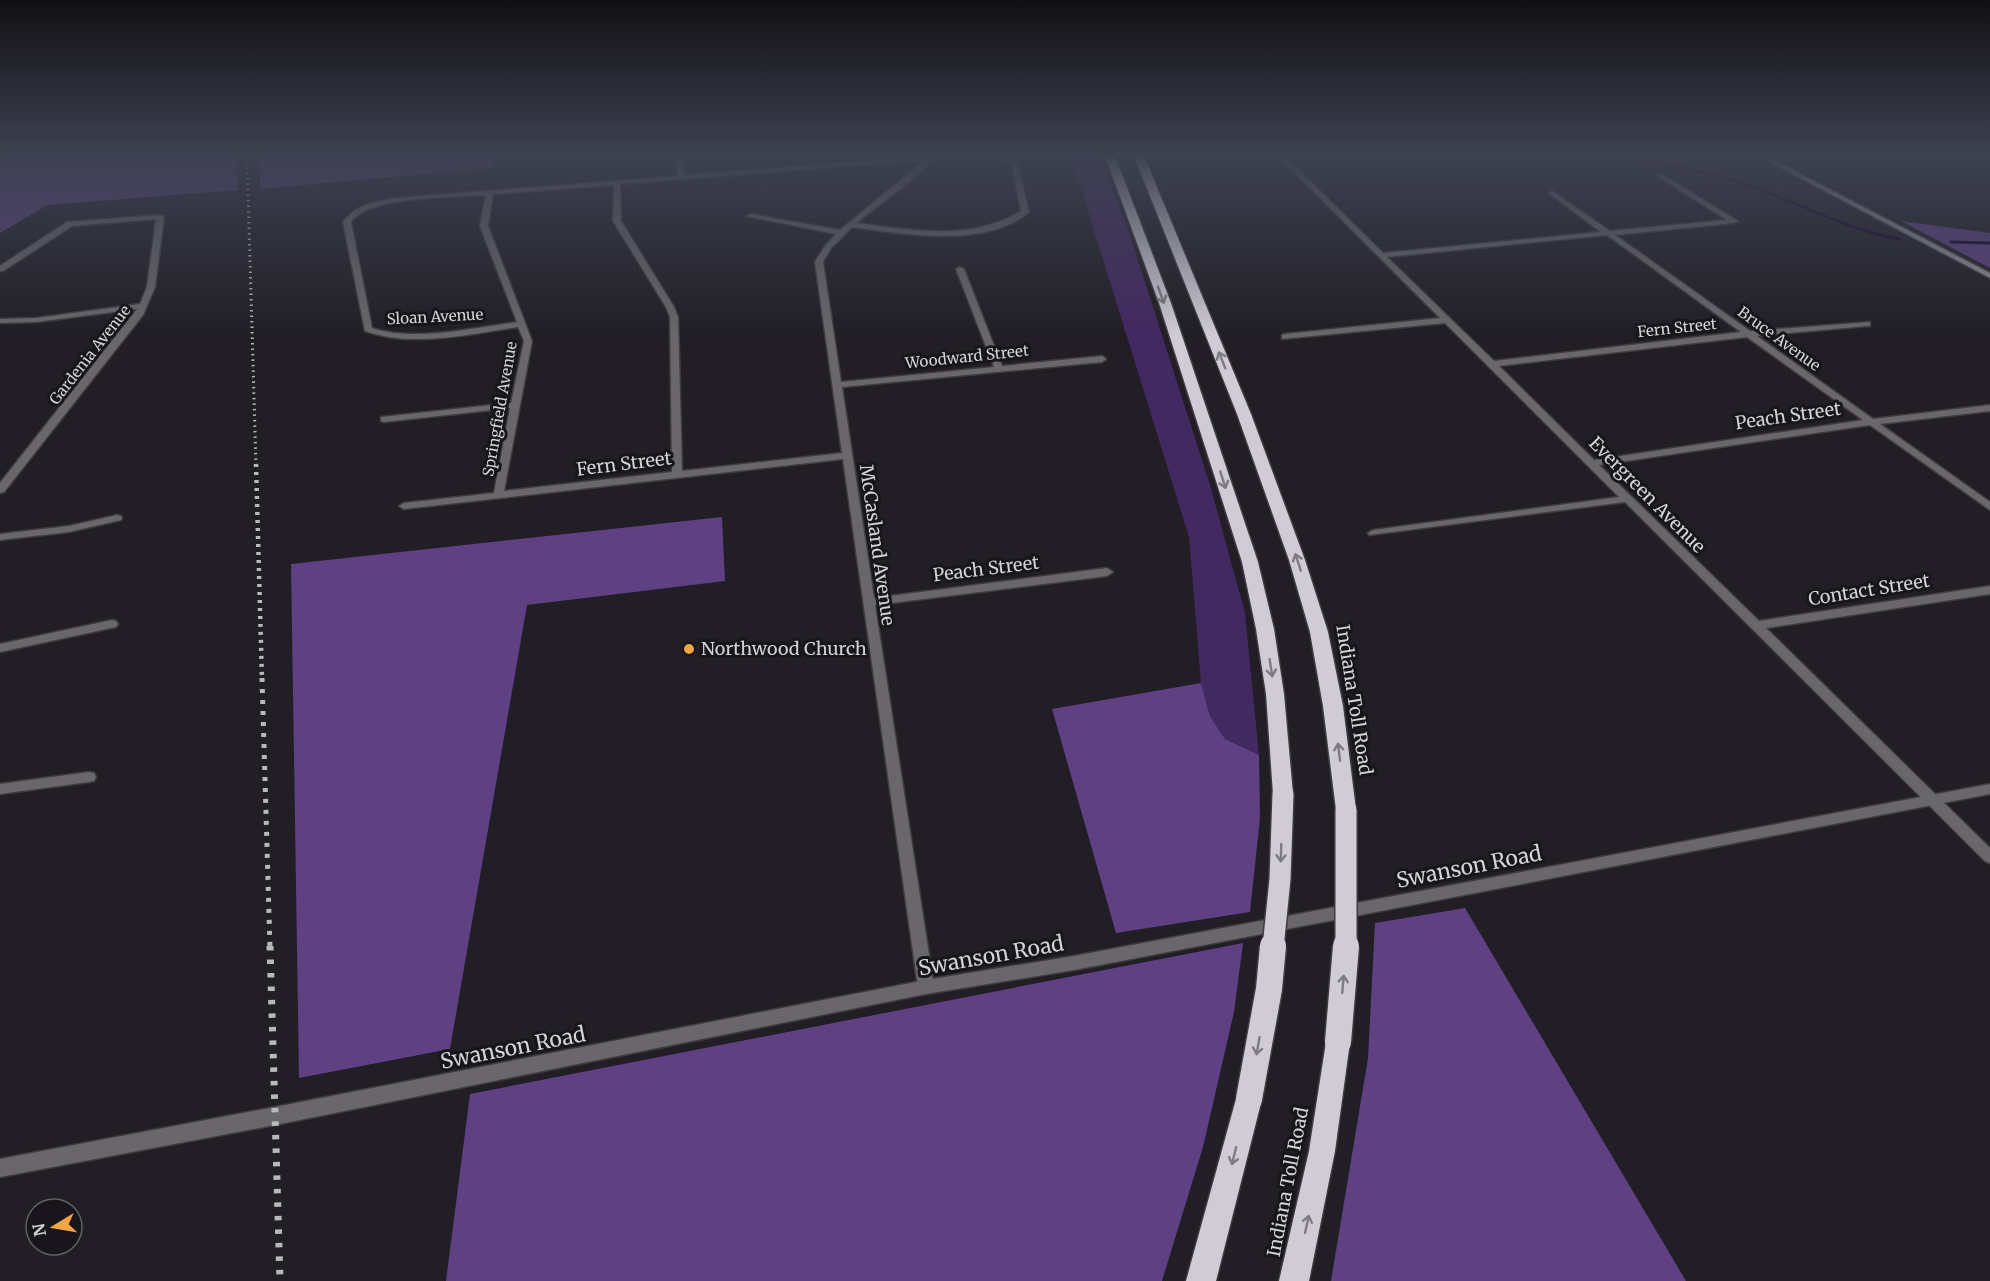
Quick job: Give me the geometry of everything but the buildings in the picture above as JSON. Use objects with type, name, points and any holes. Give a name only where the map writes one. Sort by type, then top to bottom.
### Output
[{"type":"highway","points":[[1132,216],[1165,303],[1250,562],[1265,629],[1275,694],[1283,794],[1280,879],[1269,989],[1249,1099],[1201,1281]]},
{"type":"highway","name":"Indiana Toll Road","points":[[1162,216],[1252,435],[1297,560],[1319,632],[1333,706],[1346,810],[1346,948],[1338,1042],[1322,1151],[1294,1281]]},
{"type":"main road","points":[[1875,216],[1990,276]]},
{"type":"street","name":"Sloan Avenue","points":[[352,216],[347,222],[368,329],[375,333],[401,336],[523,324]]},
{"type":"street","name":"Springfield Avenue","points":[[486,216],[484,226],[528,341],[498,496]]},
{"type":"street","points":[[617,216],[617,222],[674,317],[677,475]]},
{"type":"street","points":[[750,216],[842,233]]},
{"type":"street","name":"McCasland Avenue","points":[[863,216],[824,250],[819,262],[926,987]]},
{"type":"street","points":[[852,225],[912,233],[959,232],[1000,227],[1015,221],[1021,216]]},
{"type":"street","name":"Evergreen Avenue","points":[[1342,216],[1754,626],[1990,856]]},
{"type":"street","name":"Bruce Avenue","points":[[1584,216],[1990,507]]},
{"type":"street","points":[[1382,255],[1734,221],[1725,216]]},
{"type":"street","name":"Gardenia Avenue","points":[[0,269],[70,224],[160,217],[151,287],[144,306],[124,337],[0,490]]},
{"type":"street","points":[[960,269],[999,369]]},
{"type":"street","points":[[0,321],[36,320],[144,306]]},
{"type":"street","points":[[1285,338],[1447,320]]},
{"type":"street","name":"Fern Street","points":[[1491,364],[1749,334],[1867,324]]},
{"type":"street","name":"Woodward Street","points":[[836,385],[1102,359]]},
{"type":"street","points":[[384,419],[516,405]]},
{"type":"street","name":"Peach Street","points":[[1591,463],[1872,422],[1990,408]]},
{"type":"street","name":"Fern Street","points":[[404,506],[848,455]]},
{"type":"street","points":[[1373,533],[1627,499]]},
{"type":"street","points":[[0,537],[69,530],[117,518]]},
{"type":"street","name":"Peach Street","points":[[869,602],[1107,572]]},
{"type":"street","name":"Contact Street","points":[[1754,626],[1990,590]]},
{"type":"street","points":[[0,648],[112,624]]},
{"type":"street","points":[[0,789],[89,777]]},
{"type":"street","name":"Swanson Road","points":[[0,1168],[276,1116],[926,987],[1074,963],[1990,789]]},
{"type":"shaded area","points":[[0,216],[29,216],[0,233]]},
{"type":"shaded area","points":[[1090,216],[1123,216],[1210,485],[1245,613],[1259,755],[1225,739],[1210,716],[1201,683],[1189,537]]},
{"type":"shaded area","points":[[1901,221],[1990,233],[1990,268]]},
{"type":"shaded area","points":[[722,517],[725,581],[527,605],[450,1049],[299,1078],[291,564]]},
{"type":"shaded area","points":[[1201,683],[1210,716],[1225,739],[1259,755],[1260,818],[1250,912],[1116,933],[1052,709]]},
{"type":"shaded area","points":[[1465,908],[1686,1281],[1331,1281],[1368,1058],[1375,923]]},
{"type":"shaded area","points":[[1243,943],[1234,1012],[1203,1147],[1162,1281],[446,1281],[470,1094]]},
{"type":"waterway","points":[[1824,216],[1879,235],[1899,239]]},
{"type":"waterway","points":[[1951,242],[1990,243]]},
{"type":"railway","points":[[249,216],[256,466]]},
{"type":"railway","points":[[256,464],[262,680]]},
{"type":"railway","points":[[262,678],[270,948]]},
{"type":"railway","points":[[270,946],[280,1281]]},
{"type":"place","name":"Northwood Church","points":[[689,649]]}]
